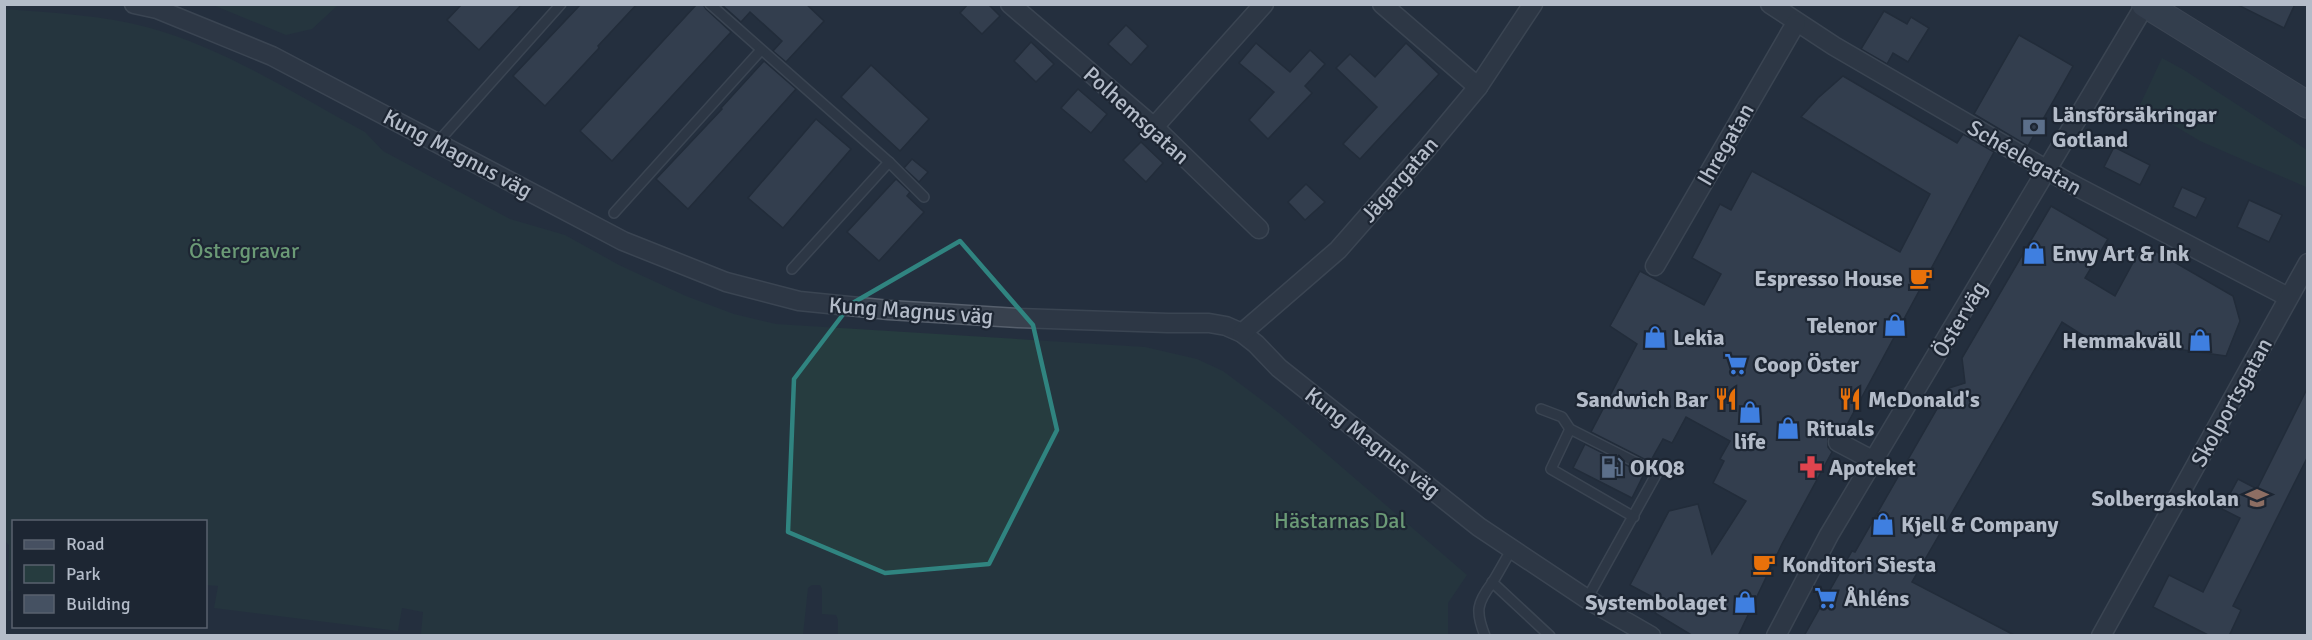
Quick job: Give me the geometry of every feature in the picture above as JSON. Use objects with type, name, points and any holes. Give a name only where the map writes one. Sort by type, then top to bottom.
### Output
[{"type":"main road","points":[[2145,4],[2307,105]]},
{"type":"street","name":"Kung Magnus väg","points":[[134,4],[157,9],[272,56],[624,241],[726,282],[799,301],[889,310],[1018,318],[1168,324],[1209,323],[1226,326],[1242,333],[1256,344],[1279,368],[1479,527],[1587,599],[1651,636]]},
{"type":"street","name":"Polhemsgatan","points":[[1010,4],[1154,127],[1259,229]]},
{"type":"street","points":[[1154,127],[1264,4]]},
{"type":"street","points":[[1382,4],[1478,87]]},
{"type":"street","name":"Jägargatan","points":[[1242,333],[1338,250],[1478,87],[1533,4]]},
{"type":"street","name":"Schéelegatan","points":[[1770,4],[1796,23],[2047,171],[2288,297]]},
{"type":"street","name":"Österväg","points":[[1776,636],[1829,535],[2145,4]]},
{"type":"street","name":"Ihregatan","points":[[1655,266],[1796,23]]},
{"type":"street","name":"Skolportsgatan","points":[[2101,636],[2307,263]]},
{"type":"street","points":[[1838,442],[1874,461]]},
{"type":"lane","points":[[437,143],[561,4]]},
{"type":"lane","points":[[710,4],[889,162],[924,197]]},
{"type":"lane","points":[[614,213],[761,50]]},
{"type":"lane","points":[[792,269],[889,162]]},
{"type":"lane","points":[[1541,409],[1562,417],[1569,429],[1657,473],[1587,599]]},
{"type":"lane","points":[[1569,429],[1551,470],[1634,517]]},
{"type":"lane","points":[[1485,636],[1478,608],[1481,596],[1512,549]]},
{"type":"lane","points":[[1492,582],[1550,636]]},
{"type":"highlighted area","points":[[960,241],[1033,325],[1057,430],[989,564],[885,573],[788,532],[794,379],[851,304]]},
{"type":"green space","points":[[213,5],[338,5],[312,29],[286,35]]},
{"type":"green space","name":"Östergravar","points":[[5,9],[114,20],[150,28],[206,48],[260,74],[365,132],[383,151],[510,219],[565,235],[619,265],[686,296],[734,314],[776,324],[1145,347],[1197,359],[1223,371],[1279,413],[1467,575],[1448,603],[1448,635],[838,635],[836,615],[822,614],[822,589],[820,585],[812,585],[808,588],[803,635],[432,635],[421,634],[423,612],[402,608],[398,631],[214,608],[218,586],[207,585],[207,520],[12,520],[12,591],[8,591],[9,545],[4,540]]},
{"type":"green space","points":[[2162,58],[2307,150],[2306,187],[2200,141],[2140,105]]},
{"type":"building","points":[[462,4],[522,4],[479,50],[447,20]]},
{"type":"building","points":[[581,4],[637,4],[545,106],[513,76]]},
{"type":"building","points":[[697,4],[703,4],[731,32],[612,161],[580,131]]},
{"type":"building","points":[[721,4],[806,4],[824,21],[786,62],[773,51],[782,41],[750,12],[741,22]]},
{"type":"building","points":[[968,4],[988,4],[1000,16],[982,34],[960,13]]},
{"type":"building","points":[[2236,4],[2295,4],[2284,28]]},
{"type":"building","points":[[1884,11],[1907,24],[1911,17],[1929,28],[1908,62],[1893,53],[1887,64],[1861,49]]},
{"type":"building","points":[[1126,25],[1148,46],[1131,65],[1108,44]]},
{"type":"building","points":[[2019,35],[2073,66],[2028,146],[1974,114]]},
{"type":"building","points":[[1031,42],[1054,64],[1036,82],[1014,61]]},
{"type":"building","points":[[1256,43],[1290,72],[1310,50],[1325,64],[1305,86],[1312,93],[1268,139],[1249,120],[1274,92],[1239,63]]},
{"type":"building","points":[[1406,43],[1439,74],[1360,159],[1343,144],[1377,107],[1336,68],[1350,54],[1375,77]]},
{"type":"building","points":[[764,61],[796,89],[688,209],[656,179]]},
{"type":"building","points":[[871,65],[929,119],[900,151],[841,97]]},
{"type":"building","points":[[1843,76],[1957,143],[1963,134],[1994,152],[1843,432],[1833,432],[1828,437],[1828,447],[1832,452],[1782,544],[1738,636],[1693,636],[1655,613],[1662,602],[1630,585],[1669,511],[1698,504],[1712,554],[1746,501],[1713,483],[1724,461],[1720,459],[1730,441],[1686,417],[1672,443],[1663,439],[1650,462],[1591,432],[1637,344],[1610,326],[1640,271],[1704,305],[1721,274],[1692,258],[1720,204],[1731,210],[1752,171],[1900,252],[1930,194],[1801,117]]},
{"type":"building","points":[[1078,89],[1107,114],[1091,133],[1061,108]]},
{"type":"building","points":[[816,119],[851,149],[783,228],[748,198]]},
{"type":"building","points":[[1141,142],[1163,163],[1146,182],[1123,160]]},
{"type":"building","points":[[2114,147],[2150,165],[2140,185],[2104,167]]},
{"type":"building","points":[[912,159],[928,172],[919,182],[904,168]]},
{"type":"building","points":[[896,179],[910,192],[907,196],[924,212],[879,261],[847,232]]},
{"type":"building","points":[[1306,184],[1325,202],[1305,220],[1288,202]]},
{"type":"building","points":[[2182,187],[2206,198],[2196,218],[2173,207]]},
{"type":"building","points":[[2249,200],[2282,215],[2269,242],[2237,227]]},
{"type":"building","points":[[2051,206],[2108,239],[2085,278],[2115,296],[2143,244],[2233,296],[2240,321],[2226,356],[2084,336],[2062,322],[1912,582],[2016,636],[1804,636],[1949,388],[1965,383],[1962,358]]},
{"type":"building","points":[[2307,389],[2307,458],[2233,606],[2241,610],[2229,636],[2210,636],[2153,607],[2169,575],[2203,592],[2240,518],[2222,509],[2238,479],[2257,489]]},
{"type":"building","points":[[1585,444],[1644,474],[1632,498],[1573,468]]},
{"type":"place","name":"Länsförsäkringar Gotland","points":[[2034,127]]},
{"type":"place","name":"Envy Art & Ink","points":[[2034,253]]},
{"type":"place","name":"Espresso House","points":[[1921,278]]},
{"type":"place","name":"Telenor","points":[[1895,325]]},
{"type":"place","name":"Lekia","points":[[1655,337]]},
{"type":"place","name":"Hemmakväll","points":[[2200,340]]},
{"type":"place","name":"Coop Öster","points":[[1736,364]]},
{"type":"place","name":"Sandwich Bar","points":[[1726,399]]},
{"type":"place","name":"McDonald's","points":[[1850,399]]},
{"type":"place","name":"life","points":[[1750,412]]},
{"type":"place","name":"Rituals","points":[[1788,428]]},
{"type":"place","name":"OKQ8","points":[[1612,467]]},
{"type":"place","name":"Apoteket","points":[[1811,467]]},
{"type":"place","name":"Solbergaskolan","points":[[2257,498]]},
{"type":"place","name":"Kjell & Company","points":[[1883,524]]},
{"type":"place","name":"Konditori Siesta","points":[[1764,564]]},
{"type":"place","name":"Åhléns","points":[[1826,598]]},
{"type":"place","name":"Systembolaget","points":[[1745,602]]},
{"type":"park label","name":"Hästarnas Dal","points":[[1340,520]]}]
